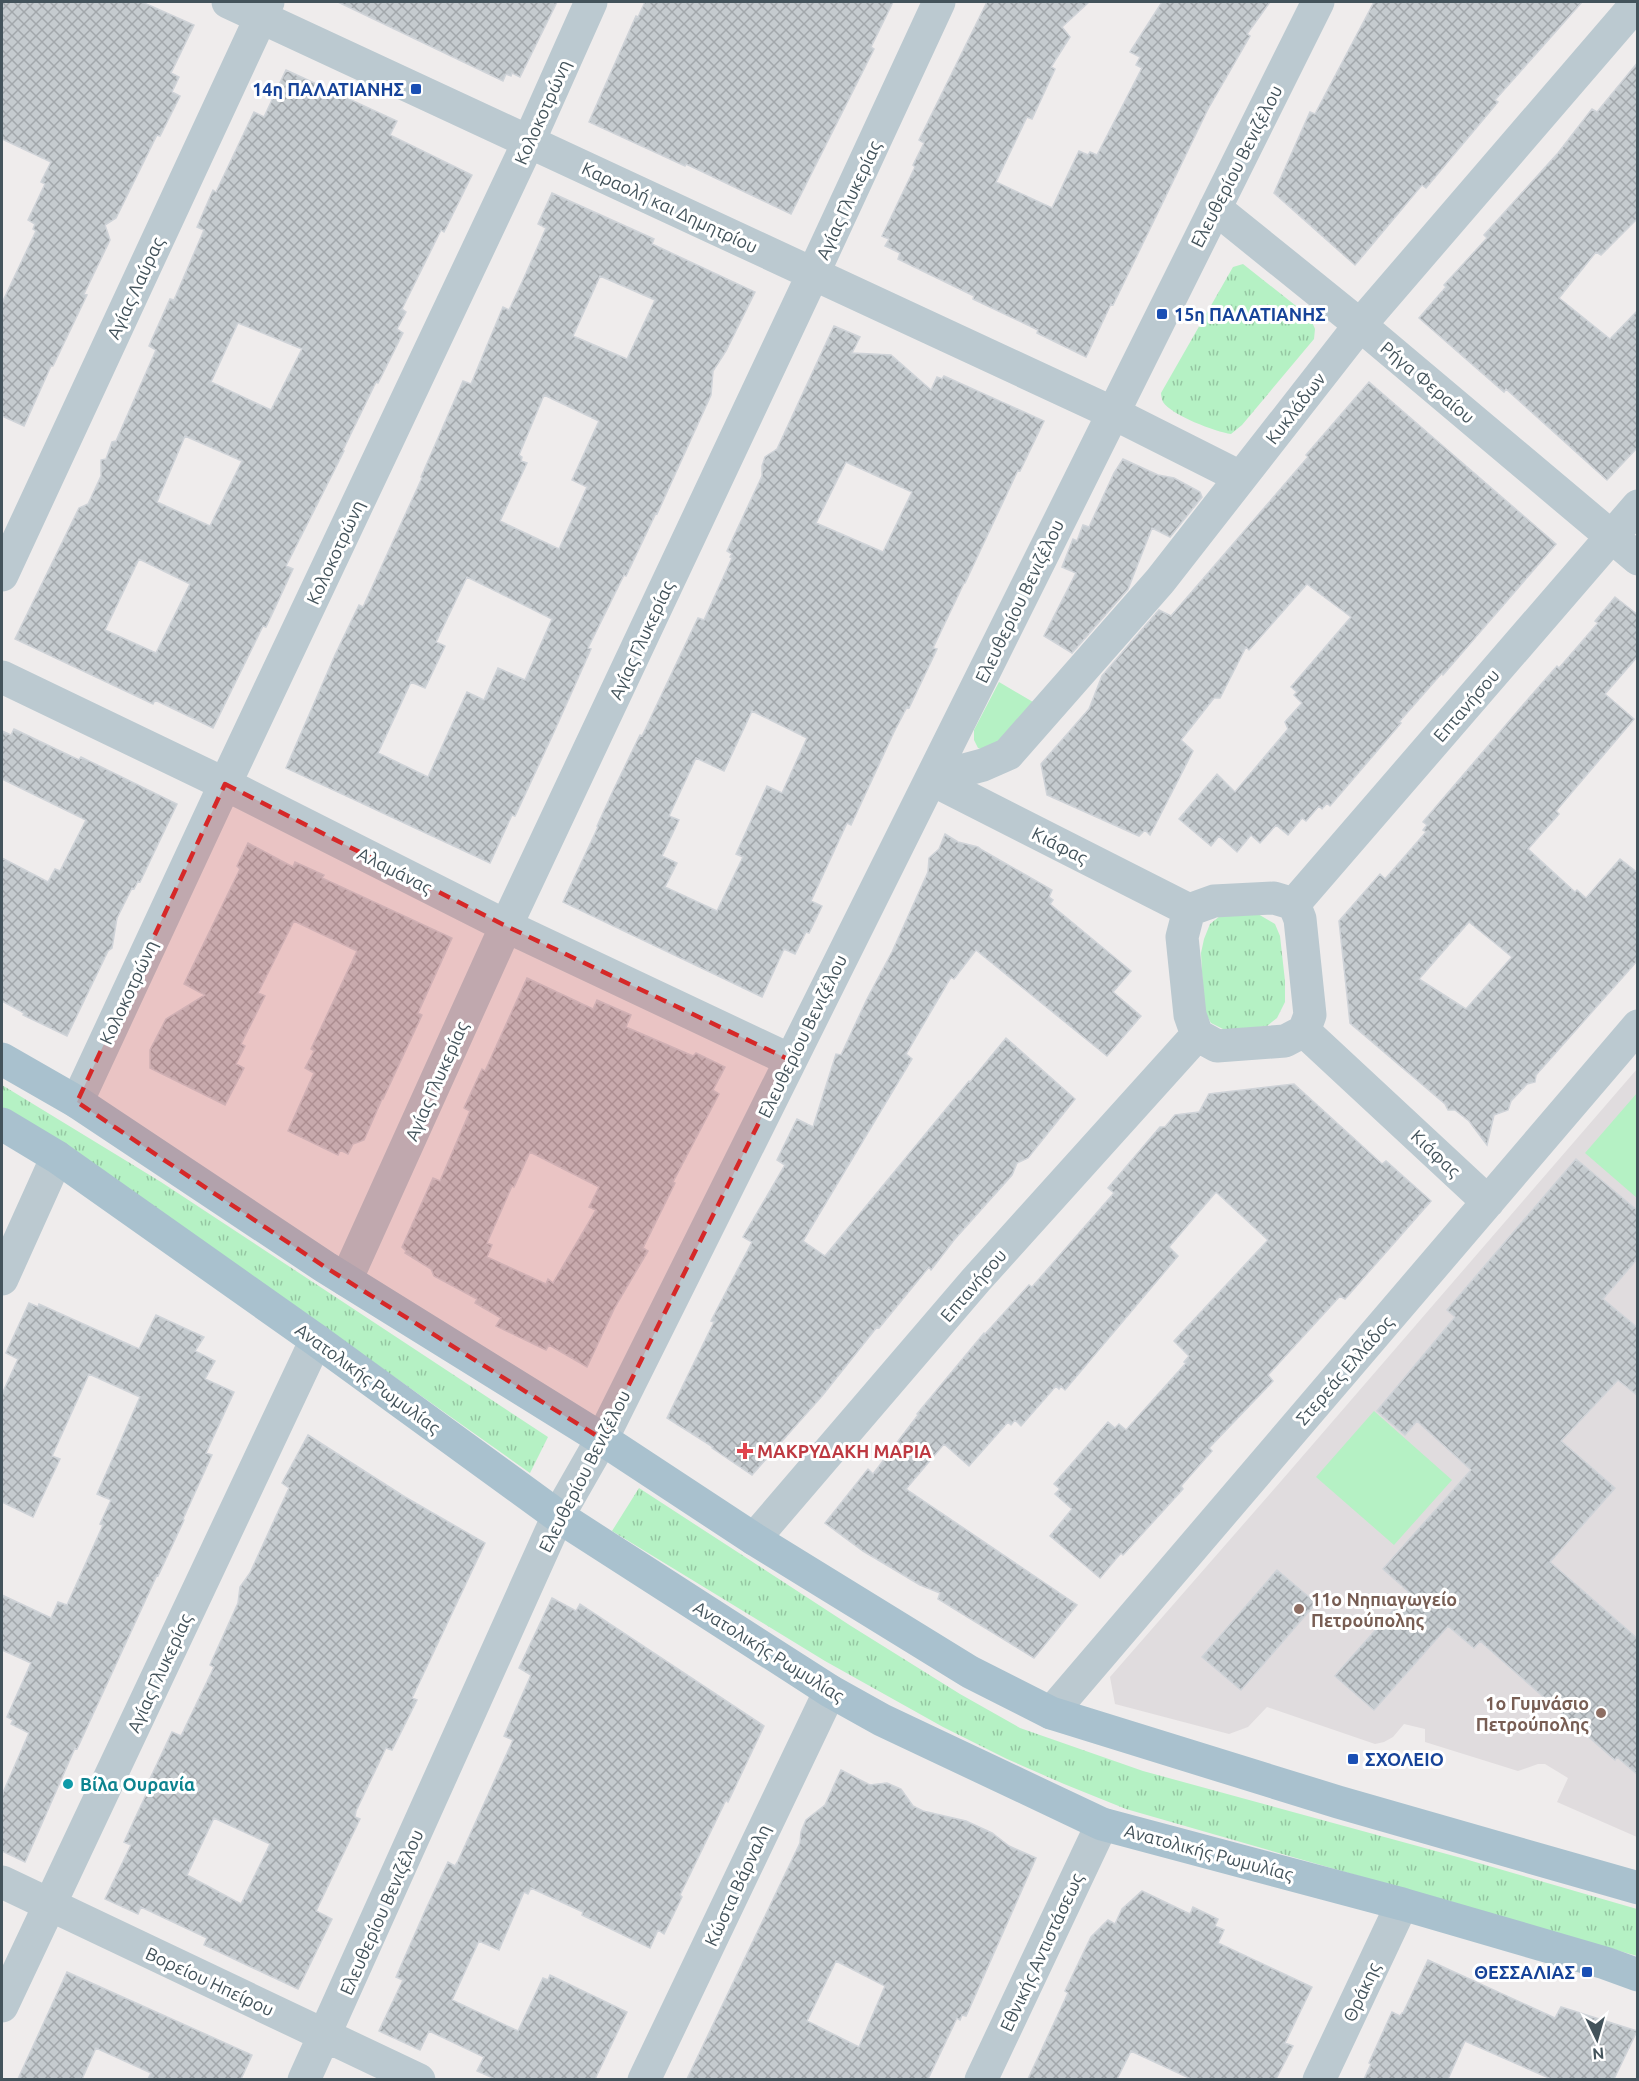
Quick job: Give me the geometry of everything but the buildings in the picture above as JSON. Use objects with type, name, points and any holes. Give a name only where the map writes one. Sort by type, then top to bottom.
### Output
[{"type":"main road","points":[[2,1059],[77,1102],[345,1280],[602,1439],[754,1539],[970,1672],[1051,1713],[1338,1803],[1638,1888]]},
{"type":"main road","name":"Ανατολικής Ρωμυλίας","points":[[2,1124],[57,1157],[316,1340],[558,1516],[830,1691],[882,1720],[1102,1824],[1402,1904],[1605,1963],[1638,1975]]},
{"type":"street","name":"Καραολή και Δημητρίου","points":[[228,2],[265,9],[529,141],[1113,413],[1240,477]]},
{"type":"street","name":"Κολοκοτρώνη","points":[[77,1102],[529,141],[591,2]]},
{"type":"street","name":"Αγίας Γλυκερίας","points":[[345,1280],[506,926],[939,2]]},
{"type":"street","name":"Ελευθερίου Βενιζέλου","points":[[304,2079],[558,1516],[602,1439],[1318,2]]},
{"type":"street","name":"Κυκλάδων","points":[[931,779],[983,765],[1008,754],[1160,581],[1360,325],[1638,2]]},
{"type":"street","name":"Αγίας Λαύρας","points":[[2,575],[265,9]]},
{"type":"street","name":"Ρήγα Φεραίου","points":[[1215,208],[1360,325],[1638,559]]},
{"type":"street","name":"Επτανήσου","points":[[1294,904],[1638,506]]},
{"type":"street","name":"Αλαμάνας","points":[[2,677],[225,784],[506,926],[790,1060]]},
{"type":"street","name":"Κιάφας","points":[[931,779],[1189,910]]},
{"type":"street","points":[[1274,898],[1294,904],[1300,919],[1310,1015],[1304,1031],[1285,1041],[1217,1046],[1197,1035],[1190,1016],[1182,937],[1189,910],[1214,901],[1274,898]]},
{"type":"street","name":"Στερεάς Ελλάδος","points":[[1051,1713],[1638,1026]]},
{"type":"street","name":"Κιάφας","points":[[1304,1031],[1488,1202]]},
{"type":"street","name":"Επτανήσου","points":[[754,1539],[976,1280],[1197,1035]]},
{"type":"street","points":[[2,1279],[57,1157]]},
{"type":"street","name":"Αγίας Γλυκερίας","points":[[2,2006],[316,1340]]},
{"type":"street","name":"Κώστα Βάρναλη","points":[[644,2079],[830,1691]]},
{"type":"street","name":"Εθνικής Αντιστάσεως","points":[[981,2079],[1102,1824]]},
{"type":"street","name":"Βορείου Ηπείρου","points":[[2,1882],[419,2079]]},
{"type":"street","name":"Θράκης","points":[[1319,2079],[1402,1904]]},
{"type":"highlighted area","points":[[225,784],[506,926],[790,1060],[602,1439],[325,1267],[77,1102]]},
{"type":"shaded area","points":[[1637,1069],[1637,1837],[1557,1802],[1568,1778],[1545,1764],[1518,1771],[1425,1742],[1425,1729],[1404,1724],[1393,1737],[1375,1744],[1267,1707],[1248,1727],[1229,1734],[1115,1704],[1110,1677]]},
{"type":"green space","points":[[1243,264],[1310,317],[1315,329],[1314,339],[1242,425],[1231,434],[1215,430],[1175,412],[1163,402],[1161,393],[1233,267]]},
{"type":"green space","points":[[999,682],[1033,702],[988,751],[978,748],[974,740],[974,730]]},
{"type":"green space","points":[[1258,914],[1275,924],[1280,936],[1285,1002],[1277,1018],[1267,1026],[1227,1031],[1211,1023],[1204,1011],[1201,953],[1204,939],[1210,924],[1220,916]]},
{"type":"green space","points":[[2,1085],[161,1182],[548,1437],[530,1473],[151,1205],[2,1108]]},
{"type":"green space","points":[[1637,1093],[1637,1198],[1585,1153]]},
{"type":"green space","points":[[1374,1411],[1452,1480],[1394,1545],[1316,1477]]},
{"type":"green space","points":[[639,1488],[851,1626],[960,1694],[1020,1728],[1143,1771],[1465,1859],[1637,1909],[1637,1956],[1126,1809],[1007,1759],[943,1727],[825,1661],[612,1531]]},
{"type":"place","name":"14η ΠΑΛΑΤΙΑΝΗΣ","points":[[416,89]]},
{"type":"place","name":"15η ΠΑΛΑΤΙΑΝΗΣ","points":[[1162,314]]},
{"type":"place","name":"ΜΑΚΡΥΔΑΚΗ ΜΑΡΙΑ","points":[[745,1451]]},
{"type":"place","name":"11ο Νηπιαγωγείο Πετρούπολης","points":[[1299,1609]]},
{"type":"place","name":"1ο Γυμνάσιο Πετρούπολης","points":[[1601,1713]]},
{"type":"place","name":"ΣΧΟΛΕΙΟ","points":[[1353,1759]]},
{"type":"place","name":"Βίλα Ουρανία","points":[[68,1784]]},
{"type":"place","name":"ΘΕΣΣΑΛΙΑΣ","points":[[1587,1972]]}]
